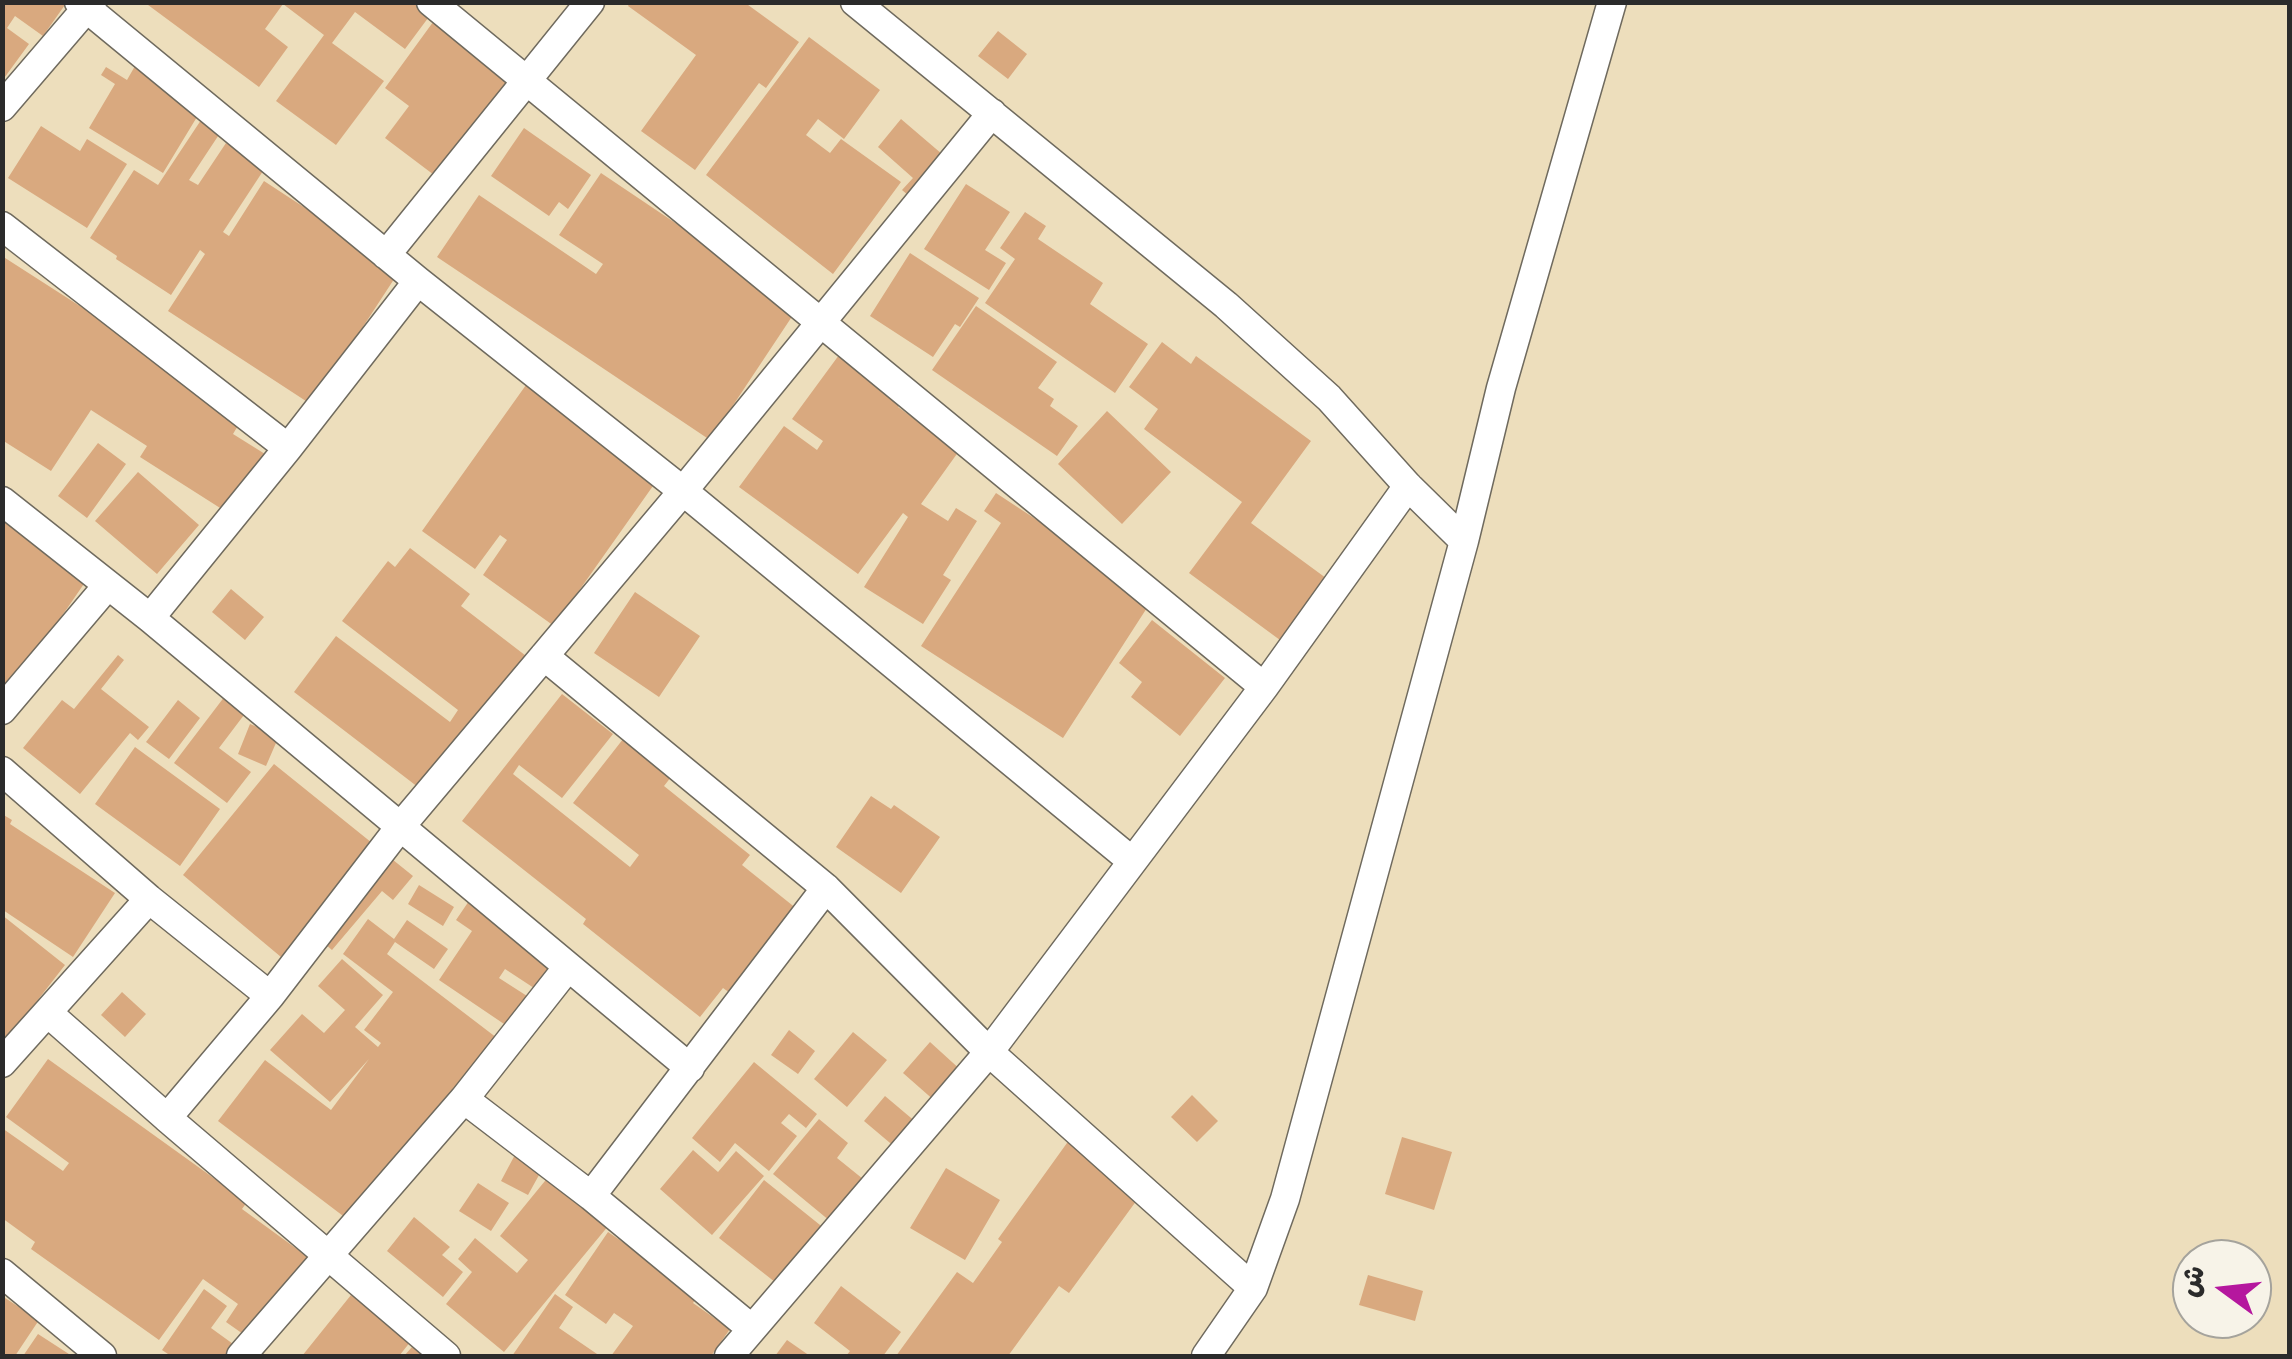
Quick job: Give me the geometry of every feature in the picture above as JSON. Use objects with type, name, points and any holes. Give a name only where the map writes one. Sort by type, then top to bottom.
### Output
[{"type":"street","points":[[430,2],[1264,687]]},
{"type":"street","points":[[386,255],[590,2]]},
{"type":"street","points":[[855,2],[1241,318],[1329,398],[1464,541]]},
{"type":"street","points":[[1206,1356],[1253,1288],[1286,1199],[1464,541],[1501,388],[1612,2]]},
{"type":"street","points":[[2,107],[86,4],[386,255],[683,491],[1132,860]]},
{"type":"street","points":[[168,1118],[270,996],[400,827],[683,491],[992,112]]},
{"type":"street","points":[[2,226],[288,448]]},
{"type":"street","points":[[150,618],[418,281]]},
{"type":"street","points":[[728,1356],[989,1052],[1264,687],[1408,486]]},
{"type":"street","points":[[2,502],[150,618],[690,1068]]},
{"type":"street","points":[[2,710],[108,585]]},
{"type":"street","points":[[544,656],[826,888],[989,1052],[1253,1288]]},
{"type":"street","points":[[2,771],[149,899],[270,996]]},
{"type":"street","points":[[591,1196],[826,888]]},
{"type":"street","points":[[2,1063],[149,899]]},
{"type":"street","points":[[241,1356],[464,1100],[568,967]]},
{"type":"street","points":[[48,1012],[328,1258],[446,1356]]},
{"type":"street","points":[[464,1100],[591,1196],[752,1329]]},
{"type":"street","points":[[2,1273],[102,1356]]},
{"type":"building","points":[[2,2],[67,2],[43,36],[15,16],[7,28],[29,44],[2,81]]},
{"type":"building","points":[[144,2],[415,2],[431,14],[405,49],[355,12],[332,43],[384,81],[336,145],[276,101],[324,35],[283,4],[265,29],[288,47],[259,87]]},
{"type":"building","points":[[630,2],[744,2],[799,42],[766,88],[759,83],[695,170],[641,131],[696,55],[628,6]]},
{"type":"building","points":[[436,18],[514,78],[438,178],[385,138],[409,106],[385,88]]},
{"type":"building","points":[[998,31],[1027,54],[1008,79],[978,56]]},
{"type":"building","points":[[809,37],[880,90],[844,139],[818,119],[806,135],[830,153],[841,139],[901,182],[833,274],[706,175]]},
{"type":"building","points":[[135,66],[203,107],[163,173],[89,128],[115,84],[101,75],[106,67],[127,80]]},
{"type":"building","points":[[207,111],[226,124],[189,180],[198,185],[226,143],[265,168],[223,232],[229,236],[264,181],[400,270],[312,405],[168,311],[205,254],[200,250],[171,295],[90,238],[134,170],[158,185]]},
{"type":"building","points":[[901,119],[956,166],[922,207],[902,190],[913,178],[878,147]]},
{"type":"building","points":[[41,126],[80,151],[87,139],[127,164],[87,228],[8,178]]},
{"type":"building","points":[[524,128],[591,175],[568,209],[559,202],[549,216],[491,176]]},
{"type":"building","points":[[601,173],[799,306],[710,440],[437,257],[479,195],[596,274],[603,264],[559,235]]},
{"type":"building","points":[[966,184],[1010,212],[985,250],[1006,263],[989,290],[924,249]]},
{"type":"building","points":[[1025,212],[1046,226],[1038,239],[1103,283],[1090,304],[1148,344],[1115,393],[985,303],[1015,259],[1000,248]]},
{"type":"building","points":[[910,253],[979,298],[933,357],[870,316]]},
{"type":"building","points":[[2,256],[111,326],[242,419],[233,434],[265,454],[228,513],[140,457],[147,446],[91,410],[51,471],[2,440]]},
{"type":"building","points":[[976,306],[1057,362],[1038,388],[1054,399],[1050,406],[1078,426],[1057,456],[932,370]]},
{"type":"building","points":[[1162,342],[1191,364],[1196,356],[1311,441],[1251,523],[1330,581],[1284,643],[1189,573],[1242,502],[1144,429],[1158,409],[1129,387]]},
{"type":"building","points":[[839,355],[902,401],[898,407],[959,451],[921,504],[948,521],[956,508],[977,521],[943,575],[951,580],[923,624],[864,587],[908,517],[903,513],[858,574],[739,487],[784,426],[817,450],[823,441],[792,419]]},
{"type":"building","points":[[526,385],[660,476],[554,626],[483,575],[507,540],[500,535],[475,569],[422,531]]},
{"type":"building","points":[[1107,411],[1171,472],[1122,524],[1058,464]]},
{"type":"building","points":[[98,443],[126,464],[87,518],[58,496]]},
{"type":"building","points":[[138,472],[199,525],[157,574],[95,521]]},
{"type":"building","points":[[996,493],[1154,597],[1063,738],[921,646],[1001,523],[984,511]]},
{"type":"building","points":[[2,519],[88,578],[2,703]]},
{"type":"building","points":[[410,548],[470,594],[461,606],[530,659],[427,794],[294,692],[336,636],[450,722],[458,710],[342,621],[388,561],[395,567]]},
{"type":"building","points":[[231,589],[264,617],[245,640],[212,612]]},
{"type":"building","points":[[635,592],[700,636],[659,697],[594,653]]},
{"type":"building","points":[[1152,620],[1225,678],[1180,736],[1131,697],[1142,682],[1119,663]]},
{"type":"building","points":[[118,655],[124,660],[101,689],[149,727],[138,740],[130,733],[80,794],[23,748],[62,700],[74,709]]},
{"type":"building","points":[[562,694],[613,734],[562,798],[519,765],[513,774],[630,867],[639,855],[573,803],[627,734],[675,772],[664,786],[750,855],[742,865],[807,917],[737,998],[723,988],[700,1017],[583,924],[586,919],[462,821]]},
{"type":"building","points":[[225,696],[247,711],[219,748],[251,772],[227,803],[174,763]]},
{"type":"building","points":[[178,700],[200,718],[169,759],[146,742]]},
{"type":"building","points":[[250,724],[279,736],[266,766],[238,754]]},
{"type":"building","points":[[135,747],[220,809],[180,866],[95,804]]},
{"type":"building","points":[[274,764],[413,876],[393,900],[382,891],[332,950],[306,928],[281,957],[183,875]]},
{"type":"building","points":[[871,796],[891,809],[894,805],[940,837],[901,893],[836,847]]},
{"type":"building","points":[[2,814],[12,820],[10,824],[115,893],[73,957],[3,910]]},
{"type":"building","points":[[419,885],[454,907],[443,926],[408,904]]},
{"type":"building","points":[[471,898],[559,957],[537,990],[505,969],[499,978],[527,996],[507,1026],[439,980],[472,931],[456,920]]},
{"type":"building","points":[[2,915],[65,965],[2,1046]]},
{"type":"building","points":[[368,919],[394,939],[407,920],[448,949],[434,969],[395,942],[387,954],[497,1038],[355,1225],[218,1121],[265,1060],[331,1110],[369,1059],[330,1102],[270,1050],[302,1014],[324,1033],[345,1010],[318,986],[342,959],[383,995],[355,1027],[378,1047],[381,1043],[364,1030],[393,992],[343,954]]},
{"type":"building","points":[[122,992],[146,1014],[125,1037],[101,1015]]},
{"type":"building","points":[[789,1030],[815,1051],[798,1074],[771,1055]]},
{"type":"building","points":[[853,1032],[887,1060],[847,1107],[814,1079]]},
{"type":"building","points":[[930,1042],[963,1072],[936,1102],[903,1073]]},
{"type":"building","points":[[48,1059],[247,1202],[242,1209],[312,1260],[253,1341],[226,1322],[238,1304],[203,1279],[159,1340],[31,1249],[35,1242],[2,1218],[2,1128],[63,1171],[69,1163],[6,1117]]},
{"type":"building","points":[[754,1062],[817,1114],[806,1128],[789,1114],[781,1123],[797,1136],[769,1171],[735,1143],[720,1162],[692,1138]]},
{"type":"building","points":[[1192,1095],[1218,1121],[1197,1142],[1171,1117]]},
{"type":"building","points":[[885,1096],[917,1123],[896,1148],[864,1121]]},
{"type":"building","points":[[819,1119],[848,1143],[837,1158],[863,1179],[830,1221],[773,1174]]},
{"type":"building","points":[[1072,1136],[1145,1189],[1069,1293],[1059,1286],[1008,1356],[896,1356],[957,1272],[973,1283],[1002,1242],[998,1239]]},
{"type":"building","points":[[1402,1137],[1452,1152],[1434,1210],[1385,1194]]},
{"type":"building","points":[[693,1150],[718,1172],[736,1151],[764,1176],[712,1235],[660,1189]]},
{"type":"building","points":[[517,1151],[544,1166],[528,1195],[501,1181]]},
{"type":"building","points":[[946,1168],[1000,1200],[965,1260],[910,1228]]},
{"type":"building","points":[[549,1176],[609,1225],[504,1352],[446,1304],[472,1272],[458,1259],[475,1238],[517,1273],[528,1260],[500,1236]]},
{"type":"building","points":[[764,1180],[825,1229],[780,1286],[719,1238]]},
{"type":"building","points":[[478,1183],[509,1203],[491,1231],[459,1211]]},
{"type":"building","points":[[414,1217],[450,1247],[442,1255],[463,1272],[443,1297],[387,1251]]},
{"type":"building","points":[[608,1232],[699,1294],[693,1303],[730,1329],[711,1356],[611,1356],[633,1326],[614,1313],[606,1324],[565,1295]]},
{"type":"building","points":[[1368,1275],[1423,1291],[1415,1321],[1359,1305]]},
{"type":"building","points":[[841,1286],[901,1332],[883,1356],[846,1356],[850,1351],[814,1323]]},
{"type":"building","points":[[204,1289],[227,1306],[211,1328],[240,1349],[235,1356],[171,1356],[162,1350]]},
{"type":"building","points":[[555,1294],[573,1307],[559,1328],[600,1356],[512,1356]]},
{"type":"building","points":[[351,1295],[411,1341],[399,1356],[302,1356]]},
{"type":"building","points":[[2,1296],[39,1320],[15,1356],[2,1356]]},
{"type":"building","points":[[38,1334],[72,1356],[23,1356]]},
{"type":"building","points":[[787,1340],[810,1356],[775,1356]]},
{"type":"building","points":[[412,1347],[425,1356],[404,1356]]}]
